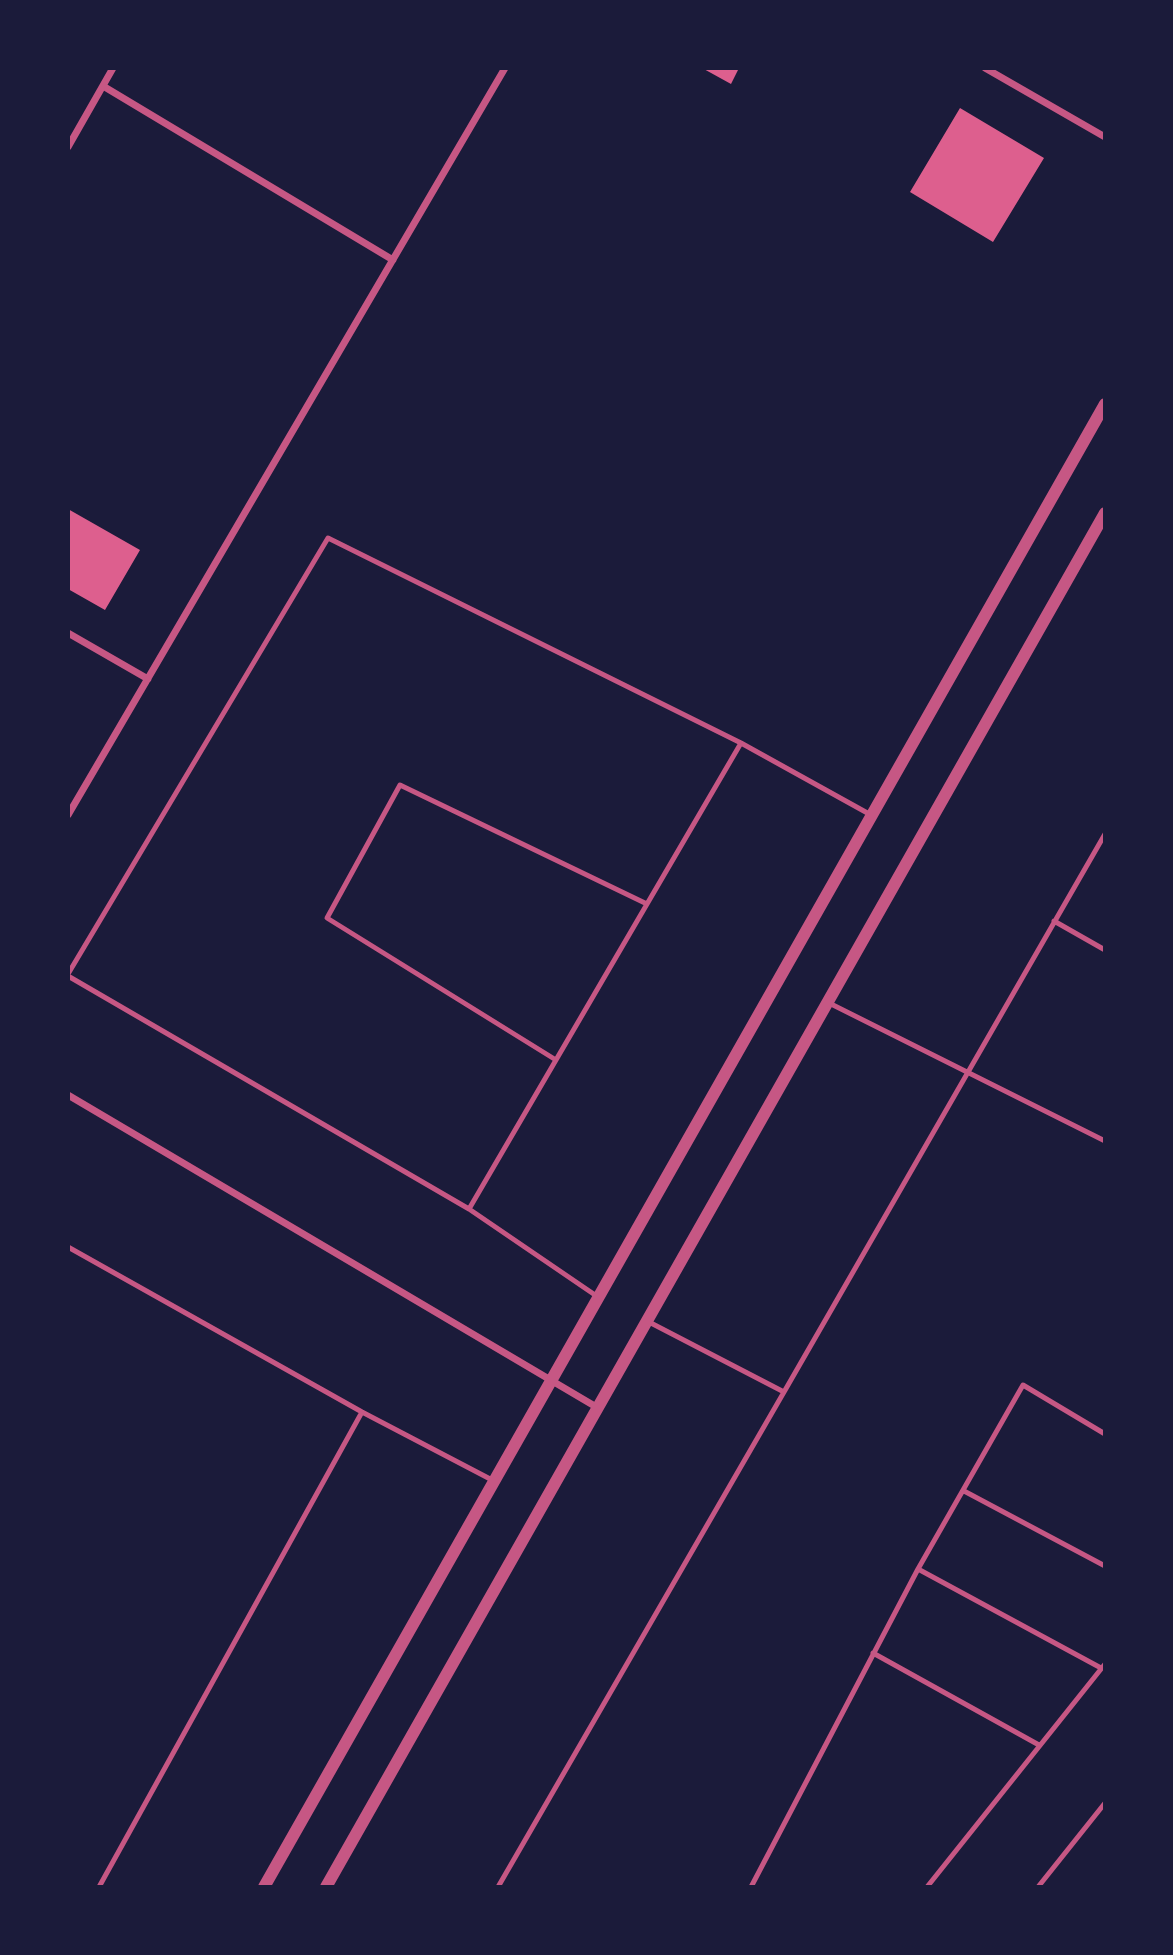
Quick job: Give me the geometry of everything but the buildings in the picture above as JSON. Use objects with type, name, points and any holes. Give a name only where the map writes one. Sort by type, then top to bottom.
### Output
[{"type":"street","points":[[68,147],[113,68]]},
{"type":"street","points":[[68,815],[505,68]]},
{"type":"street","points":[[985,68],[1105,137]]},
{"type":"street","points":[[103,86],[393,260]]},
{"type":"street","points":[[264,1887],[1105,404]]},
{"type":"street","points":[[326,1887],[1105,513]]},
{"type":"street","points":[[68,633],[148,680]]},
{"type":"street","points":[[68,1095],[599,1408]]},
{"type":"lane","points":[[598,1297],[469,1209],[68,975],[328,538],[741,743],[872,816]]},
{"type":"lane","points":[[469,1209],[741,743]]},
{"type":"lane","points":[[556,1060],[327,918],[400,785],[647,904]]},
{"type":"lane","points":[[498,1887],[1105,834]]},
{"type":"lane","points":[[1054,921],[1105,950]]},
{"type":"lane","points":[[828,1003],[914,1047],[967,1070],[1105,1142]]},
{"type":"lane","points":[[68,1247],[362,1412],[494,1481]]},
{"type":"lane","points":[[648,1321],[784,1392]]},
{"type":"lane","points":[[751,1887],[918,1569],[1023,1385],[1105,1434]]},
{"type":"lane","points":[[99,1887],[362,1412]]},
{"type":"lane","points":[[964,1491],[1105,1566]]},
{"type":"lane","points":[[918,1569],[1103,1666],[928,1887]]},
{"type":"lane","points":[[873,1653],[1039,1745]]},
{"type":"lane","points":[[1038,1887],[1105,1803]]}]
